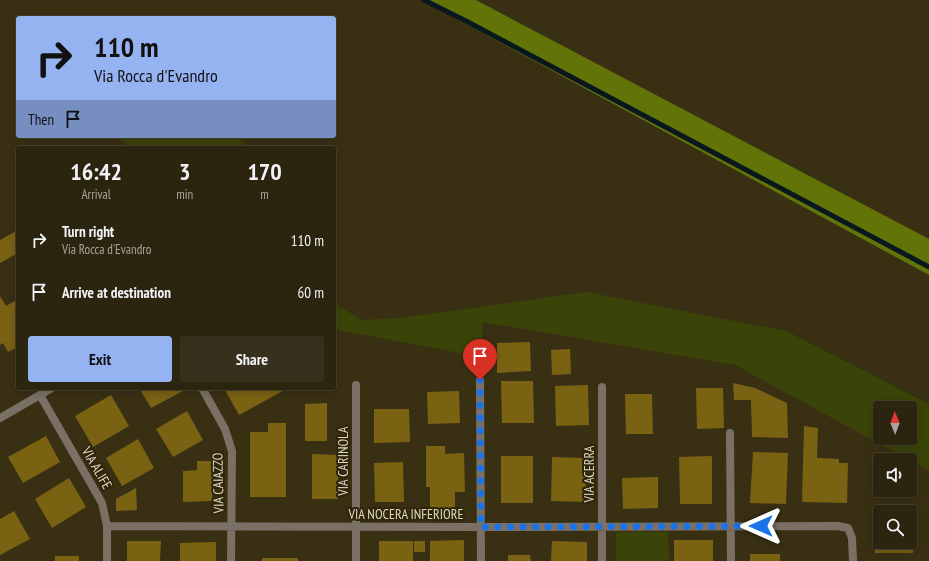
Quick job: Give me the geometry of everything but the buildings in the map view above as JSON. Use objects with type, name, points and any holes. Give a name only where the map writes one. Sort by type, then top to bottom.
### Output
[{"type":"street","points":[[480,380],[481,561]]},
{"type":"street","name":"VIA CARINOLA","points":[[356,385],[356,561]]},
{"type":"street","name":"VIA ACERRA","points":[[602,387],[602,561]]},
{"type":"street","points":[[0,418],[49,390]]},
{"type":"street","name":"VIA CAIAZZO","points":[[203,390],[225,429],[232,451],[231,561]]},
{"type":"street","name":"VIA ALIFE","points":[[40,395],[98,494],[104,508],[107,526],[107,561]]},
{"type":"street","points":[[730,433],[731,561]]},
{"type":"street","name":"VIA NOCERA INFERIORE","points":[[107,526],[838,526],[848,528],[852,538],[853,561]]},
{"type":"green space","points":[[422,0],[476,0],[929,239],[929,275]]},
{"type":"green space","points":[[120,138],[240,138],[246,146],[127,146]]},
{"type":"green space","points":[[586,292],[786,331],[929,404],[929,471],[917,464],[917,453],[896,453],[881,445],[917,445],[917,401],[873,401],[873,440],[735,365],[483,322],[481,357],[336,329],[336,304],[361,320],[401,318]]},
{"type":"green space","points":[[616,532],[668,532],[669,561],[616,561]]},
{"type":"waterway","points":[[424,0],[929,267]]},
{"type":"route","points":[[480,380],[481,527],[761,526]]}]
